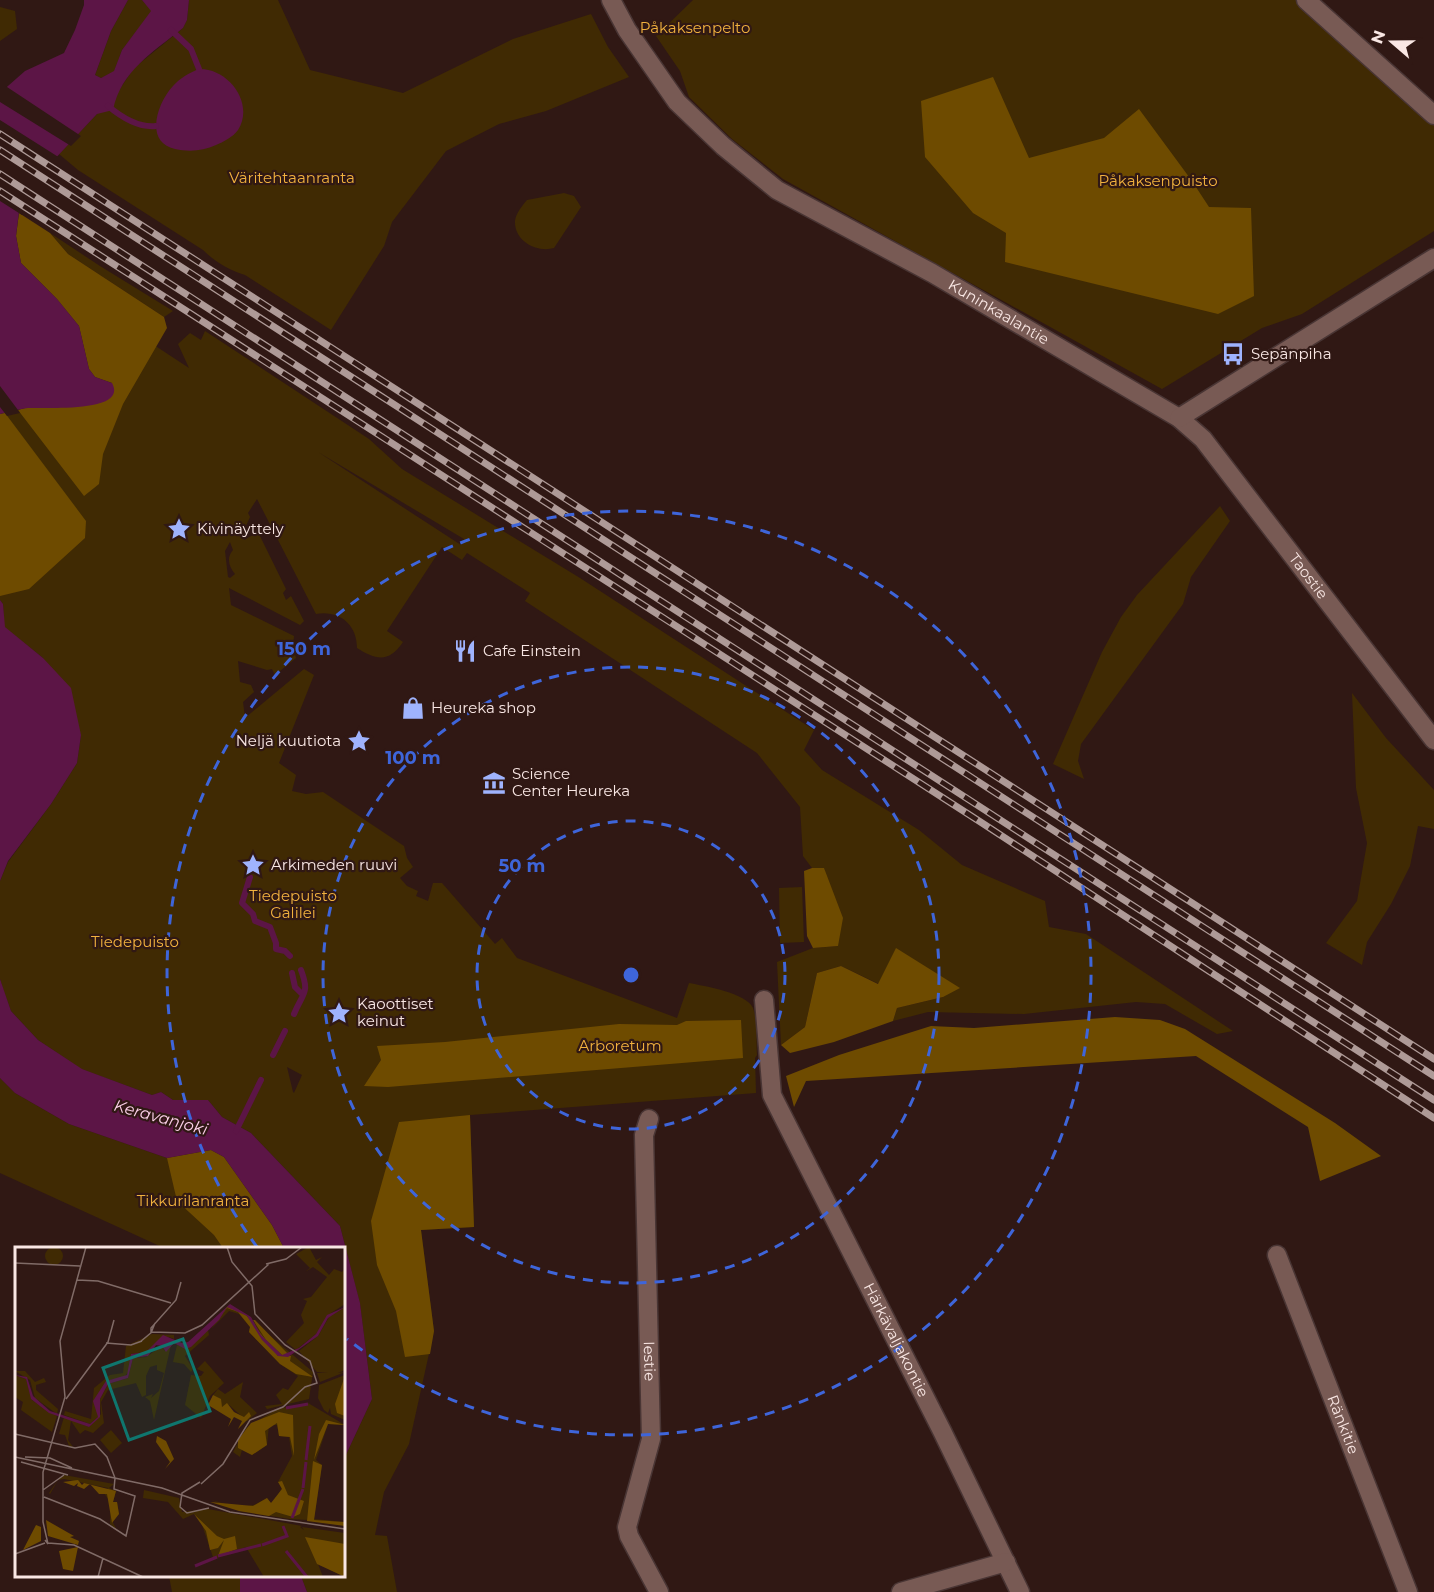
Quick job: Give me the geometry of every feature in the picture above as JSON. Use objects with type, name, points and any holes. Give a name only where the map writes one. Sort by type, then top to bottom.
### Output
[{"type":"street","name":"Kuninkaalantie","points":[[612,0],[633,40],[677,102],[723,146],[777,190],[932,273],[1179,418]]},
{"type":"street","points":[[1306,0],[1434,115]]},
{"type":"street","points":[[1179,418],[1434,258]]},
{"type":"street","name":"Taostie","points":[[1179,418],[1203,439],[1434,740]]},
{"type":"street","name":"Härkävaljakontie","points":[[764,1000],[771,1091],[778,1109],[942,1431],[1020,1592]]},
{"type":"street","name":"Iestie","points":[[649,1119],[644,1135],[651,1439],[627,1527],[629,1536],[659,1592]]},
{"type":"street","name":"Ränkitie","points":[[1277,1255],[1408,1592]]},
{"type":"street","points":[[901,1592],[1006,1562]]},
{"type":"green space","points":[[128,0],[142,0],[152,11],[122,50],[114,72],[101,78],[95,75],[111,31]]},
{"type":"green space","name":"Väritehtaanranta","points":[[189,0],[278,0],[310,70],[403,93],[513,39],[591,14],[608,47],[629,77],[546,111],[499,124],[446,151],[392,222],[384,246],[331,330],[245,275],[217,262],[203,250],[78,170],[59,154],[117,93],[134,68],[183,28],[187,20]]},
{"type":"green space","name":"Påkaksenpuisto","points":[[693,0],[1297,0],[1434,122],[1434,231],[1302,314],[1262,328],[1162,389],[783,179],[732,139],[689,97],[680,71],[656,36]]},
{"type":"green space","points":[[0,7],[15,11],[17,29],[0,41]]},
{"type":"green space","points":[[993,77],[1029,158],[1104,138],[1139,109],[1209,207],[1251,208],[1254,296],[1218,314],[1005,262],[1006,233],[973,213],[925,157],[921,101]]},
{"type":"green space","points":[[564,193],[574,196],[581,207],[554,248],[541,249],[522,240],[515,221],[518,212],[527,200]]},
{"type":"green space","points":[[19,213],[50,233],[68,254],[164,317],[167,328],[123,404],[103,454],[99,484],[84,496],[18,410],[112,383],[95,377],[89,369],[79,326],[57,299],[21,263],[16,236]]},
{"type":"green space","points":[[50,233],[173,311],[164,317],[68,254]]},
{"type":"green space","points":[[20,257],[189,368],[178,344],[190,333],[201,340],[205,331],[369,439],[402,469],[580,578],[814,730],[804,750],[822,770],[919,830],[962,865],[1045,901],[1049,927],[1086,934],[1233,1031],[1217,1034],[1165,1004],[1136,1002],[1024,1014],[928,1012],[893,1021],[897,1008],[943,997],[879,984],[841,966],[817,973],[805,1027],[781,1045],[777,962],[813,948],[838,946],[824,868],[812,868],[803,856],[800,807],[757,753],[525,601],[530,593],[467,553],[462,560],[442,547],[387,631],[403,642],[398,649],[382,657],[364,652],[357,648],[354,632],[346,621],[333,614],[316,614],[257,499],[248,513],[250,517],[245,528],[244,540],[258,532],[286,589],[283,593],[286,600],[291,596],[304,621],[300,625],[229,588],[231,605],[294,636],[293,646],[296,658],[275,675],[272,669],[267,670],[238,661],[240,682],[251,685],[254,692],[243,702],[245,718],[304,669],[314,675],[279,763],[296,775],[292,791],[306,794],[323,792],[404,846],[407,858],[413,867],[400,878],[407,886],[418,891],[416,896],[428,901],[433,883],[442,883],[495,944],[502,938],[517,958],[677,1018],[689,983],[734,994],[743,998],[753,1008],[756,1031],[756,1093],[470,1115],[474,1227],[421,1230],[434,1331],[409,1444],[384,1492],[375,1535],[387,1536],[397,1592],[307,1592],[301,1577],[345,1577],[345,1457],[372,1399],[360,1304],[340,1226],[251,1133],[222,1117],[208,1100],[173,1100],[161,1092],[152,1095],[81,1069],[38,1040],[11,1011],[0,979],[0,881],[8,862],[51,804],[77,763],[81,735],[43,658],[4,627],[3,604],[0,600],[0,414],[112,383],[95,377],[89,369],[79,326]],"holes":[[[318,452],[464,539],[461,545]],[[230,542],[233,550],[229,562],[235,574],[230,578],[225,551]],[[287,1067],[302,1075],[294,1093],[293,1092]]]},
{"type":"green space","points":[[5,413],[86,521],[85,538],[29,589],[0,596],[0,414]]},
{"type":"green space","points":[[1220,506],[1230,521],[1191,577],[1183,604],[1081,744],[1078,761],[1084,779],[1053,764],[1102,652],[1121,617],[1137,595]]},
{"type":"green space","points":[[1352,693],[1386,738],[1434,790],[1434,829],[1418,826],[1410,866],[1391,904],[1367,942],[1362,965],[1326,943],[1357,901],[1367,843],[1356,788]]},
{"type":"green space","points":[[824,868],[843,918],[838,946],[813,948],[807,936],[804,871]]},
{"type":"green space","points":[[802,887],[804,942],[780,943],[779,888]]},
{"type":"green space","points":[[896,948],[960,988],[943,997],[897,1008],[893,1021],[834,1042],[790,1053],[781,1045],[805,1027],[817,973],[841,966],[878,984]]},
{"type":"green space","points":[[1115,1017],[1160,1020],[1185,1029],[1335,1123],[1381,1156],[1320,1181],[1308,1127],[1196,1056],[806,1081],[794,1107],[786,1076],[839,1055],[931,1026],[974,1028]]},
{"type":"green space","name":"Arboretum","points":[[741,1020],[743,1058],[388,1087],[364,1086],[381,1060],[377,1046],[445,1042],[619,1024],[677,1025],[686,1021]]},
{"type":"green space","name":"Tikkurilanranta","points":[[0,1078],[15,1093],[69,1124],[167,1158],[211,1150],[283,1247],[162,1247],[0,1173]]},
{"type":"green space","points":[[470,1115],[474,1227],[421,1230],[434,1331],[430,1354],[405,1357],[396,1311],[377,1265],[371,1221],[399,1122]]},
{"type":"green space","points":[[211,1150],[224,1157],[272,1225],[283,1247],[222,1247],[214,1235],[177,1201],[167,1158]]},
{"type":"green space","points":[[169,1577],[240,1577],[240,1592],[172,1592]]},
{"type":"water","points":[[84,0],[128,0],[111,31],[95,75],[101,78],[114,71],[122,50],[151,11],[142,0],[189,0],[187,20],[183,28],[150,54],[131,73],[117,96],[113,110],[97,114],[21,195],[16,236],[21,263],[57,299],[79,326],[89,369],[95,377],[112,383],[114,393],[108,400],[82,407],[28,408],[0,414],[0,93],[25,71],[64,53],[75,30]]},
{"type":"water","points":[[199,69],[220,74],[236,89],[243,109],[242,120],[236,133],[216,145],[196,150],[175,149],[165,145],[159,139],[156,121],[158,112],[167,93],[176,83]]},
{"type":"water","points":[[0,600],[3,604],[5,627],[43,658],[71,688],[81,735],[77,763],[51,804],[8,861],[0,881]]},
{"type":"water","name":"Keravanjoki","points":[[0,979],[11,1011],[38,1040],[82,1069],[152,1095],[161,1092],[173,1100],[208,1100],[222,1117],[251,1133],[340,1226],[360,1303],[372,1399],[345,1457],[345,1247],[283,1247],[272,1225],[224,1157],[211,1150],[167,1158],[69,1124],[15,1093],[0,1078]]},
{"type":"water","points":[[240,1577],[301,1577],[307,1592],[240,1592]]},
{"type":"pier","points":[[4,85],[81,136],[71,146],[0,102],[0,89]]},
{"type":"pier","points":[[0,120],[60,158],[54,163],[54,167],[24,196],[22,215],[0,201]]},
{"type":"pier","points":[[0,386],[20,413],[7,416],[0,407]]},
{"type":"waterway","points":[[171,30],[191,49],[199,69]]},
{"type":"waterway","points":[[108,106],[137,123],[156,126]]},
{"type":"waterway","points":[[250,877],[242,903],[253,914],[255,921],[270,927],[276,949],[285,951],[290,956]]},
{"type":"waterway","points":[[294,1014],[305,989],[301,970]]},
{"type":"waterway","points":[[292,973],[295,987],[303,995]]},
{"type":"waterway","points":[[273,1055],[285,1031]]},
{"type":"waterway","points":[[236,1131],[261,1080]]},
{"type":"railway","points":[[0,134],[1434,1059]]},
{"type":"railway","points":[[0,150],[1434,1076]]},
{"type":"railway","points":[[0,174],[1434,1100]]},
{"type":"railway","points":[[0,191],[979,821],[1434,1118]]},
{"type":"place","name":"Sepänpiha","points":[[1233,354]]},
{"type":"place","name":"Kivinäyttely","points":[[179,529]]},
{"type":"place","name":"Cafe Einstein","points":[[465,651]]},
{"type":"place","name":"Heureka shop","points":[[413,708]]},
{"type":"place","name":"Neljä kuutiota","points":[[359,741]]},
{"type":"place","name":"Science Center Heureka","points":[[494,783]]},
{"type":"place","name":"Arkimeden ruuvi","points":[[253,865]]},
{"type":"place","name":"Kaoottiset keinut","points":[[339,1013]]},
{"type":"park label","name":"Påkaksenpelto","points":[[695,28]]},
{"type":"park label","name":"Tiedepuisto Galilei","points":[[293,904]]},
{"type":"park label","name":"Tiedepuisto","points":[[135,942]]}]
